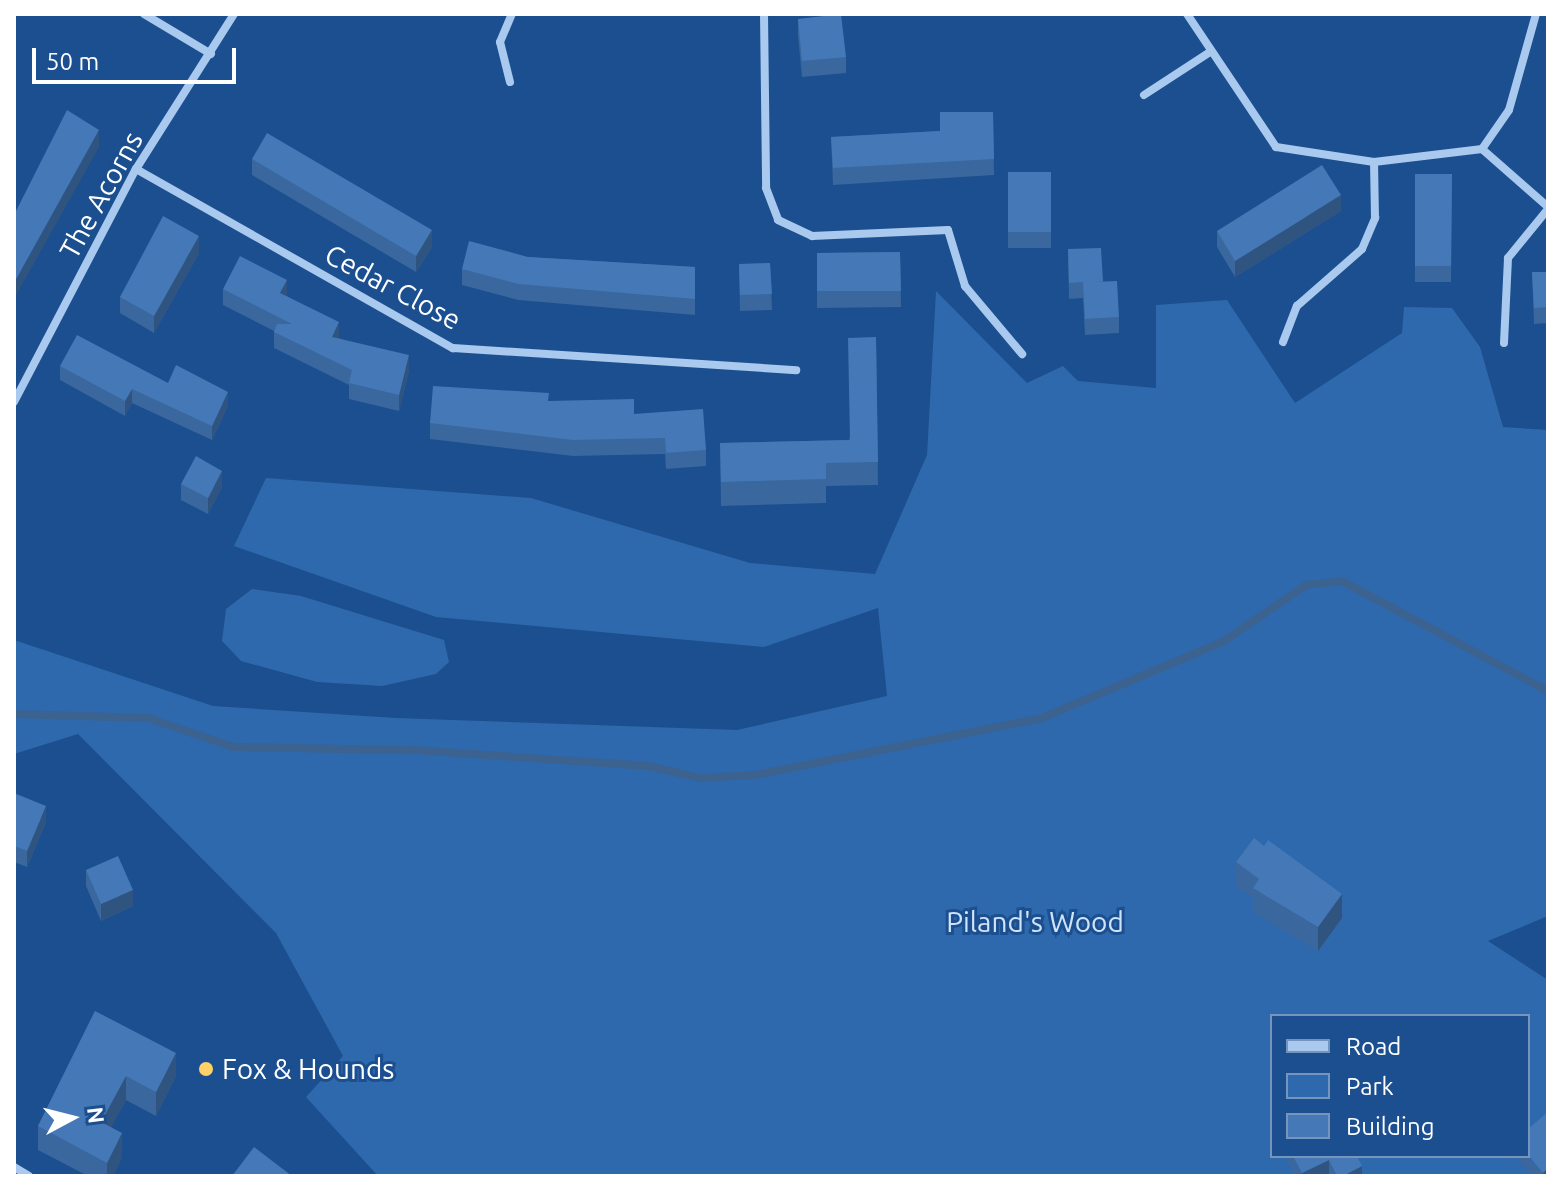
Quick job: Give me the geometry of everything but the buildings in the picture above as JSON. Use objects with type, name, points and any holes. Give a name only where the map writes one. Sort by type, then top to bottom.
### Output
[{"type":"street","points":[[144,14],[211,54]]},
{"type":"street","name":"The Acorns","points":[[14,402],[136,169],[234,14]]},
{"type":"street","points":[[510,82],[500,42],[512,14]]},
{"type":"street","points":[[1187,14],[1276,147],[1374,162],[1482,149],[1509,110],[1536,14]]},
{"type":"street","points":[[769,15],[766,188],[778,220],[812,236],[948,230],[965,286],[1022,354]]},
{"type":"street","points":[[1144,95],[1210,52]]},
{"type":"street","points":[[1482,149],[1548,208],[1508,258],[1504,343]]},
{"type":"street","points":[[1283,342],[1297,306],[1362,249],[1375,218],[1374,162]]},
{"type":"street","name":"Cedar Close","points":[[136,169],[453,348],[796,370]]},
{"type":"street","points":[[14,1167],[29,1176]]},
{"type":"green space","name":"Piland's Wood","points":[[936,291],[1027,383],[1063,366],[1078,381],[1156,388],[1156,305],[1227,300],[1295,403],[1402,333],[1404,307],[1452,308],[1480,347],[1503,427],[1548,430],[1548,916],[1488,941],[1548,980],[1548,1176],[378,1176],[306,1097],[343,1056],[276,933],[78,734],[14,754],[14,640],[213,706],[396,718],[737,730],[887,696],[878,608],[764,647],[436,617],[234,546],[266,478],[531,498],[750,563],[875,574],[927,455]]},
{"type":"green space","points":[[252,589],[301,596],[444,640],[449,662],[436,674],[382,686],[317,682],[241,661],[222,641],[226,609]]},
{"type":"waterway","points":[[14,714],[148,718],[233,747],[413,750],[648,766],[700,778],[755,775],[1042,718],[1224,641],[1306,585],[1342,581],[1548,691]]},
{"type":"place","name":"Fox & Hounds","points":[[206,1069]]}]
